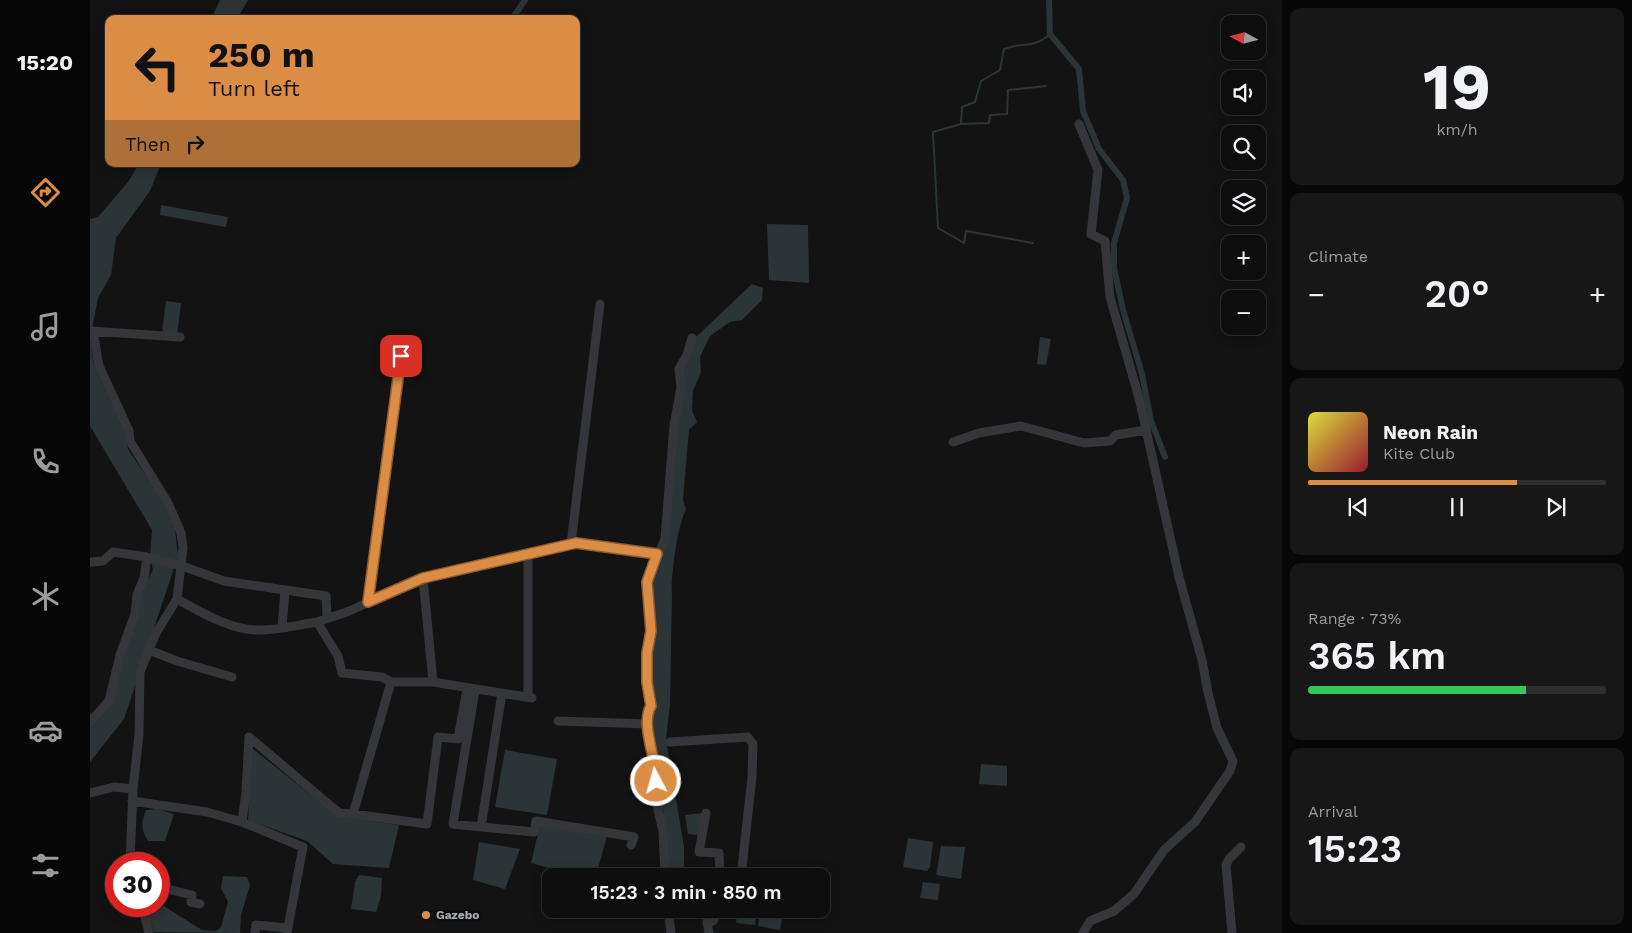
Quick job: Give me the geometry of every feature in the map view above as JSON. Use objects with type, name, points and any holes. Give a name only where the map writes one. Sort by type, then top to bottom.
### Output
[{"type":"street","points":[[1079,124],[1098,170],[1091,234],[1105,240],[1110,297],[1128,354],[1179,577],[1200,652],[1217,728],[1232,757],[1232,764],[1195,822],[1164,850],[1134,894],[1114,912],[1090,921],[1083,933]]},
{"type":"street","points":[[571,544],[600,304]]},
{"type":"street","points":[[130,852],[132,800],[139,734],[140,672],[156,633],[177,599],[181,533],[168,503],[130,441],[130,431],[99,366],[92,331],[180,337]]},
{"type":"street","points":[[664,868],[662,831],[658,810],[660,794],[648,724],[648,711],[651,706],[647,682],[647,653],[651,631],[647,582],[666,531],[667,493],[674,425],[681,387],[679,369],[688,355],[692,338]]},
{"type":"street","points":[[368,602],[401,356]]},
{"type":"street","points":[[953,442],[979,433],[1021,426],[1084,443],[1110,441],[1116,435],[1146,430]]},
{"type":"street","points":[[177,599],[207,616],[239,628],[256,630],[282,628],[317,622],[347,612],[423,578],[571,544],[605,545],[657,554]]},
{"type":"street","points":[[90,562],[103,561],[113,552],[148,557],[224,581],[326,596],[327,618]]},
{"type":"street","points":[[317,622],[338,656],[342,673],[382,677],[391,682],[433,682],[530,697],[528,554]]},
{"type":"street","points":[[90,722],[109,701],[120,654],[135,614],[137,595],[144,578],[148,557]]},
{"type":"street","points":[[423,578],[433,682]]},
{"type":"street","points":[[282,628],[285,590]]},
{"type":"street","points":[[149,650],[177,661],[232,677]]},
{"type":"street","points":[[353,814],[391,682]]},
{"type":"street","points":[[242,822],[246,792],[249,737],[339,813],[427,824],[438,737],[458,739],[471,689]]},
{"type":"street","points":[[471,689],[453,824],[534,832],[536,821],[634,837],[631,845]]},
{"type":"street","points":[[481,827],[502,694]]},
{"type":"street","points":[[558,721],[648,724]]},
{"type":"street","points":[[670,742],[748,737],[753,744],[752,776],[742,868]]},
{"type":"street","points":[[90,793],[114,787],[133,789]]},
{"type":"street","points":[[132,800],[191,809],[242,822],[304,846],[287,930],[256,925],[255,933]]},
{"type":"street","points":[[706,813],[698,852],[719,853],[720,868]]},
{"type":"street","points":[[1232,933],[1226,864],[1228,859],[1241,847]]},
{"type":"street","points":[[170,890],[192,895],[191,902],[200,904]]},
{"type":"street","points":[[145,917],[149,933]]},
{"type":"street","points":[[669,918],[671,933]]},
{"type":"street","points":[[709,933],[707,922],[713,921],[715,918]]},
{"type":"shaded area","points":[[220,0],[248,0],[239,15],[213,15]]},
{"type":"shaded area","points":[[137,167],[160,167],[150,191],[116,238],[111,275],[98,298],[90,339],[90,219],[98,217],[128,182]]},
{"type":"shaded area","points":[[161,205],[228,217],[226,227],[160,215]]},
{"type":"shaded area","points":[[767,224],[808,225],[809,283],[769,280]]},
{"type":"shaded area","points":[[752,284],[763,288],[762,300],[742,320],[730,322],[710,336],[700,357],[701,372],[693,391],[692,410],[697,422],[689,430],[683,499],[686,510],[680,526],[672,577],[670,704],[666,739],[684,847],[684,868],[668,868],[655,749],[651,691],[651,652],[654,616],[649,592],[651,576],[661,559],[681,369],[691,353],[696,337]]},
{"type":"shaded area","points":[[166,301],[181,303],[177,335],[162,333]]},
{"type":"shaded area","points":[[1040,337],[1051,339],[1046,365],[1037,364]]},
{"type":"shaded area","points":[[90,339],[94,366],[124,430],[128,449],[165,504],[175,530],[178,556],[124,719],[90,762],[90,725],[98,720],[113,699],[122,657],[140,594],[153,570],[150,557],[152,530],[90,426]]},
{"type":"shaded area","points":[[252,748],[337,816],[399,825],[389,868],[333,864],[307,841],[248,820]]},
{"type":"shaded area","points":[[505,750],[557,759],[547,815],[495,807]]},
{"type":"shaded area","points":[[981,764],[1007,766],[1007,786],[979,784]]},
{"type":"shaded area","points":[[158,809],[174,814],[165,841],[148,841],[143,830],[144,814],[146,810]]},
{"type":"shaded area","points":[[703,813],[699,835],[688,834],[685,815]]},
{"type":"shaded area","points":[[540,825],[607,836],[598,868],[550,868],[531,863]]},
{"type":"shaded area","points":[[908,838],[933,842],[930,867],[927,871],[903,867]]},
{"type":"shaded area","points":[[479,842],[520,849],[505,889],[473,880]]},
{"type":"shaded area","points":[[941,846],[965,847],[961,879],[936,875]]},
{"type":"shaded area","points":[[359,875],[382,878],[381,896],[376,912],[351,909],[355,882]]},
{"type":"shaded area","points":[[223,876],[247,877],[250,885],[241,915],[240,933],[154,932],[149,917],[170,917],[170,910],[202,930],[216,931],[221,927],[228,902],[221,888]]},
{"type":"shaded area","points":[[923,882],[940,884],[938,900],[920,898]]},
{"type":"shaded area","points":[[737,918],[756,918],[755,925],[736,923]]},
{"type":"shaded area","points":[[759,918],[782,918],[780,930],[758,926]]},
{"type":"waterway","points":[[515,15],[525,0]]},
{"type":"waterway","points":[[1049,0],[1050,34],[1079,69],[1083,111],[1099,149],[1123,180],[1127,198],[1114,243],[1114,268],[1123,310],[1142,374],[1151,421],[1165,457]]},
{"type":"waterway","points":[[1046,86],[1008,90],[1007,114],[990,115],[989,123],[961,124],[962,107],[975,102],[981,81],[1000,70],[1004,49],[1033,44],[1050,34]]},
{"type":"waterway","points":[[961,124],[933,132],[938,228],[964,243],[966,231],[1033,243]]},
{"type":"place","name":"Gazebo","points":[[426,915]]},
{"type":"route","points":[[401,356],[368,602],[423,578],[576,543],[605,545],[657,554],[647,582],[651,614],[651,631],[647,653],[647,682],[651,706],[648,711],[648,724],[649,742],[657,772],[656,781]]}]
